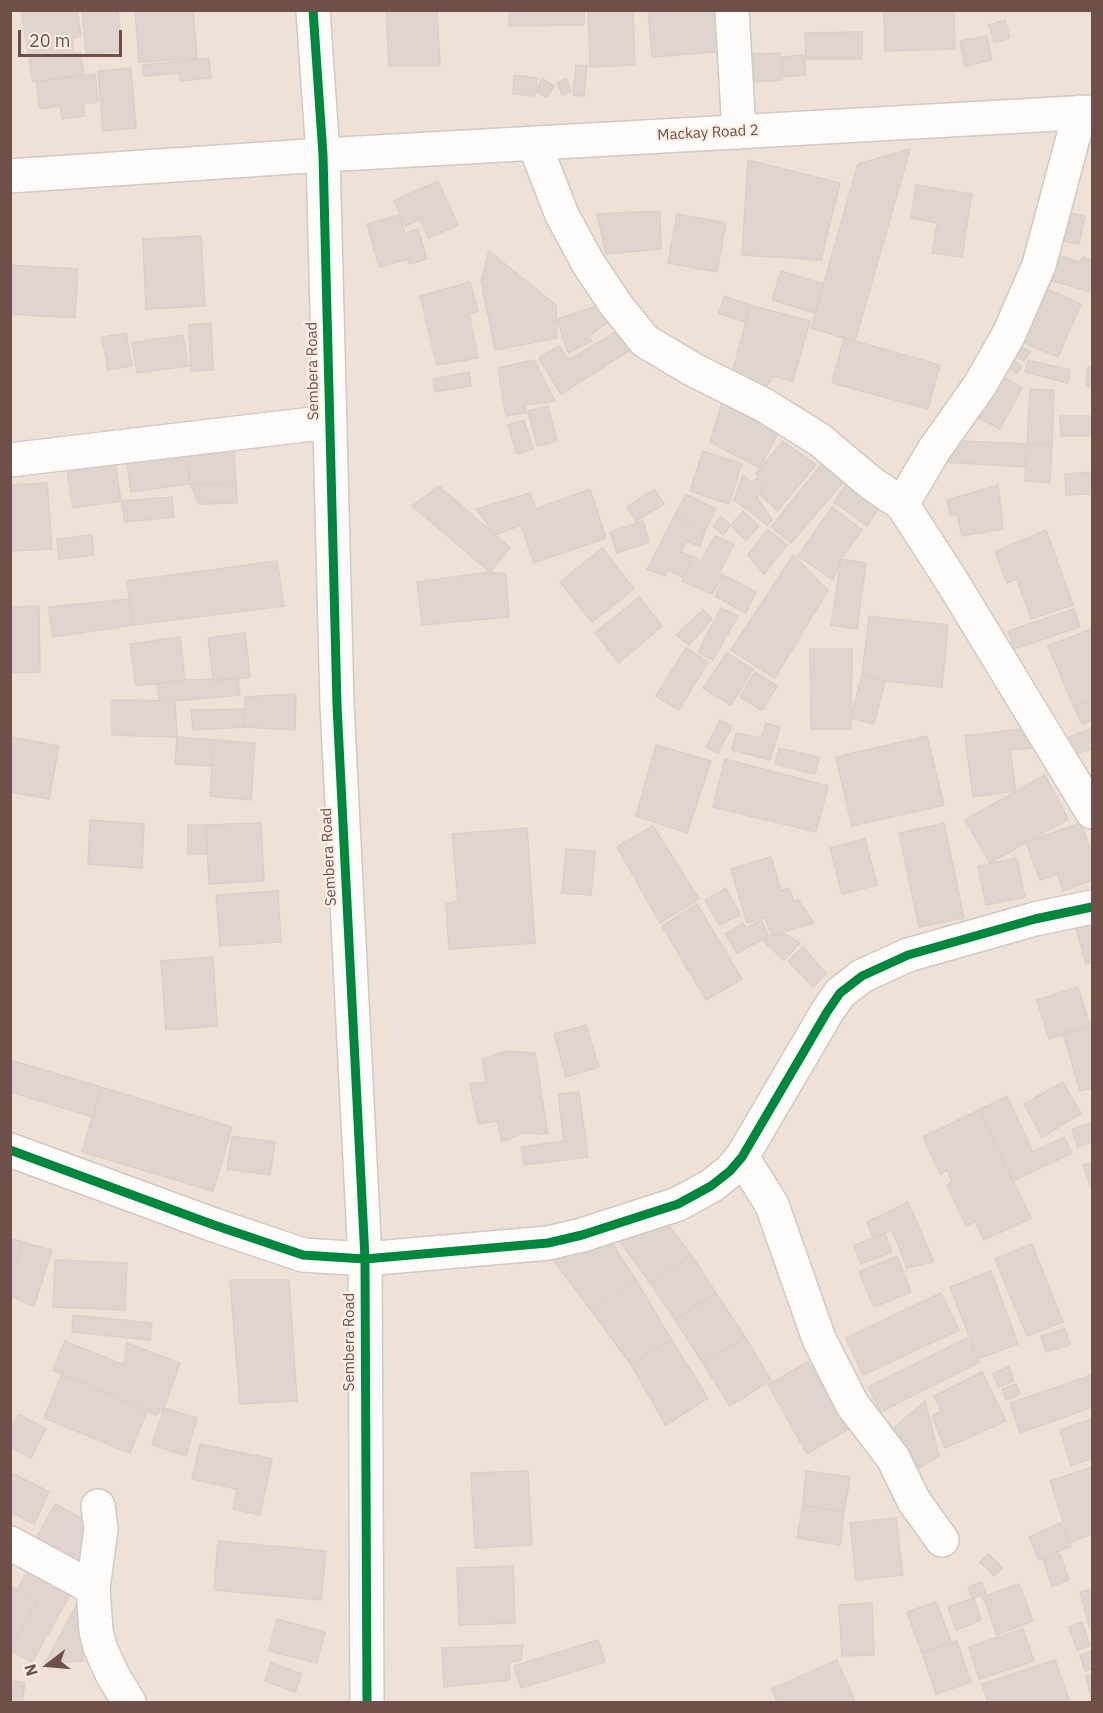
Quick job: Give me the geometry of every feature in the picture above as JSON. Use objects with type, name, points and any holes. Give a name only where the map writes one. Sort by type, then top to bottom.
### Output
[{"type":"street","name":"Sembera Road","points":[[313,10],[323,155],[336,705],[365,1259],[367,1702]]},
{"type":"street","points":[[732,10],[738,132]]},
{"type":"street","name":"Mackay Road 2","points":[[10,176],[323,155],[1086,112]]},
{"type":"street","points":[[902,504],[934,450],[980,385],[1009,334],[1039,265],[1086,112]]},
{"type":"street","points":[[534,143],[562,215],[588,263],[616,305],[645,341],[692,369],[764,405],[820,440],[872,483],[902,504],[959,592],[1092,812]]},
{"type":"street","points":[[10,460],[329,422]]},
{"type":"street","points":[[10,1150],[303,1255],[365,1259],[548,1243],[582,1235],[678,1204],[711,1186],[730,1171],[742,1157],[827,1012],[840,993],[862,976],[908,955],[1035,920],[1092,908]]},
{"type":"street","points":[[742,1157],[772,1205],[819,1339],[852,1404],[893,1458],[914,1501],[942,1540]]},
{"type":"street","points":[[98,1506],[101,1529],[93,1588],[96,1631],[100,1647],[112,1674],[129,1702]]},
{"type":"street","points":[[10,1543],[93,1588]]},
{"type":"shaded area","points":[[11,11],[1092,11],[1092,1702],[11,1702]]},
{"type":"building","points":[[21,10],[77,10],[81,36],[72,38],[74,53],[80,52],[84,74],[33,82]]},
{"type":"building","points":[[82,10],[118,10],[121,51],[86,54]]},
{"type":"building","points":[[135,10],[193,10],[197,58],[139,62]]},
{"type":"building","points":[[386,10],[437,10],[440,66],[389,66]]},
{"type":"building","points":[[509,10],[584,10],[584,25],[509,26]]},
{"type":"building","points":[[588,10],[633,10],[635,65],[590,67]]},
{"type":"building","points":[[648,10],[726,10],[729,51],[652,57]]},
{"type":"building","points":[[884,10],[954,10],[955,49],[885,51]]},
{"type":"building","points":[[1005,20],[1010,38],[994,43],[989,25]]},
{"type":"building","points":[[862,32],[862,59],[806,59],[805,33]]},
{"type":"building","points":[[987,36],[992,60],[965,66],[960,41]]},
{"type":"building","points":[[780,53],[782,80],[755,82],[753,54]]},
{"type":"building","points":[[804,55],[806,75],[784,77],[782,57]]},
{"type":"building","points":[[209,58],[211,78],[180,81],[180,73],[144,76],[143,65]]},
{"type":"building","points":[[576,65],[587,66],[584,96],[573,95]]},
{"type":"building","points":[[131,68],[136,128],[103,131],[98,71]]},
{"type":"building","points":[[95,74],[98,102],[83,104],[85,116],[62,119],[60,106],[40,109],[36,82]]},
{"type":"building","points":[[514,75],[537,78],[535,96],[513,94]]},
{"type":"building","points":[[542,79],[554,86],[547,97],[536,91]]},
{"type":"building","points":[[566,79],[571,91],[562,95],[557,83]]},
{"type":"building","points":[[910,149],[855,341],[811,328],[858,164]]},
{"type":"building","points":[[748,160],[840,183],[821,260],[742,255]]},
{"type":"building","points":[[438,181],[458,225],[428,238],[420,219],[406,226],[394,201]]},
{"type":"building","points":[[916,185],[972,194],[962,257],[932,253],[937,223],[911,218]]},
{"type":"building","points":[[660,211],[661,249],[606,254],[597,214]]},
{"type":"building","points":[[1058,211],[1085,216],[1079,244],[1053,239]]},
{"type":"building","points":[[677,214],[726,223],[717,272],[668,263]]},
{"type":"building","points":[[400,215],[405,233],[418,229],[427,259],[409,264],[408,259],[379,267],[367,224]]},
{"type":"building","points":[[201,236],[205,306],[146,309],[143,239]]},
{"type":"building","points":[[489,251],[556,305],[557,338],[495,350],[481,281]]},
{"type":"building","points":[[1049,252],[1079,262],[1083,257],[1092,260],[1092,292],[1042,278]]},
{"type":"building","points":[[10,265],[78,269],[75,318],[10,314]]},
{"type":"building","points":[[781,271],[823,284],[815,313],[772,300]]},
{"type":"building","points":[[470,282],[478,312],[469,313],[478,358],[437,365],[420,296]]},
{"type":"building","points":[[1043,287],[1081,304],[1058,357],[1020,341]]},
{"type":"building","points":[[724,296],[750,305],[744,322],[719,313]]},
{"type":"building","points":[[750,305],[810,321],[793,381],[773,376],[764,390],[733,371]]},
{"type":"building","points":[[597,306],[608,322],[588,337],[592,341],[568,353],[557,319]]},
{"type":"building","points":[[211,323],[213,370],[191,371],[189,325]]},
{"type":"building","points":[[616,332],[632,349],[561,394],[539,358],[559,346],[569,360]]},
{"type":"building","points":[[126,333],[132,366],[108,370],[102,337]]},
{"type":"building","points":[[183,335],[188,366],[137,373],[132,343]]},
{"type":"building","points":[[844,338],[940,365],[928,409],[832,383]]},
{"type":"building","points":[[1017,345],[1030,352],[1024,361],[1012,354]]},
{"type":"building","points":[[1011,358],[1022,366],[1017,374],[1006,366]]},
{"type":"building","points":[[534,360],[555,401],[525,405],[526,413],[506,416],[498,368]]},
{"type":"building","points":[[1028,360],[1070,370],[1068,383],[1025,372]]},
{"type":"building","points":[[1088,367],[1092,368],[1092,387],[1086,386]]},
{"type":"building","points":[[469,372],[471,386],[435,392],[433,379]]},
{"type":"building","points":[[999,374],[1022,388],[1000,429],[975,416]]},
{"type":"building","points":[[1030,389],[1054,390],[1052,445],[1027,444]]},
{"type":"building","points":[[722,402],[778,433],[760,468],[710,442]]},
{"type":"building","points":[[548,406],[557,441],[537,446],[528,411]]},
{"type":"building","points":[[1060,416],[1092,416],[1092,436],[1061,436]]},
{"type":"building","points":[[524,420],[533,449],[517,454],[508,425]]},
{"type":"building","points":[[181,427],[190,484],[131,492],[123,435]]},
{"type":"building","points":[[233,433],[236,483],[190,484],[187,435]]},
{"type":"building","points":[[944,440],[1027,444],[1026,467],[943,462]]},
{"type":"building","points":[[783,441],[816,465],[777,511],[759,493],[767,484],[756,474]]},
{"type":"building","points":[[1027,444],[1052,445],[1050,483],[1025,481]]},
{"type":"building","points":[[703,451],[742,464],[729,504],[690,491]]},
{"type":"building","points":[[114,456],[121,501],[73,508],[66,463]]},
{"type":"building","points":[[825,460],[846,479],[791,543],[771,527]]},
{"type":"building","points":[[1092,472],[1092,494],[1066,495],[1065,474]]},
{"type":"building","points":[[743,475],[752,483],[757,478],[765,485],[757,498],[772,520],[767,525],[734,500]]},
{"type":"building","points":[[853,475],[886,498],[867,526],[834,502]]},
{"type":"building","points":[[47,483],[52,549],[10,551],[10,485]]},
{"type":"building","points":[[236,483],[237,503],[199,504],[190,484]]},
{"type":"building","points":[[998,485],[1003,529],[962,536],[957,514],[950,515],[947,500]]},
{"type":"building","points":[[439,486],[510,548],[490,572],[412,506]]},
{"type":"building","points":[[590,489],[606,538],[534,563],[521,525],[495,535],[476,509],[530,493],[536,509]]},
{"type":"building","points":[[654,489],[664,504],[636,521],[627,507]]},
{"type":"building","points":[[686,494],[716,509],[705,531],[675,515]]},
{"type":"building","points":[[172,497],[174,517],[125,522],[121,501]]},
{"type":"building","points":[[832,507],[862,530],[841,559],[833,580],[798,556]]},
{"type":"building","points":[[743,511],[759,526],[746,541],[731,525]]},
{"type":"building","points":[[675,515],[705,531],[700,546],[686,541],[681,552],[693,557],[682,577],[668,570],[665,576],[647,569]]},
{"type":"building","points":[[721,517],[731,525],[723,535],[713,526]]},
{"type":"building","points":[[643,521],[649,542],[617,553],[610,532]]},
{"type":"building","points":[[768,529],[787,545],[764,574],[748,555]]},
{"type":"building","points":[[1046,530],[1073,605],[1031,619],[1017,579],[1007,583],[995,552]]},
{"type":"building","points":[[92,535],[94,555],[59,559],[57,539]]},
{"type":"building","points":[[715,536],[734,544],[719,573],[724,576],[712,594],[682,581],[693,557],[701,561]]},
{"type":"building","points":[[602,548],[634,589],[592,622],[560,582]]},
{"type":"building","points":[[793,555],[828,590],[775,678],[731,650]]},
{"type":"building","points":[[841,559],[866,563],[857,629],[831,625]]},
{"type":"building","points":[[277,561],[284,606],[133,625],[127,581]]},
{"type":"building","points":[[490,572],[506,574],[509,617],[422,625],[417,582]]},
{"type":"building","points":[[726,576],[756,592],[746,613],[715,596]]},
{"type":"building","points":[[639,597],[662,626],[619,663],[595,633]]},
{"type":"building","points":[[129,599],[133,625],[53,637],[48,607]]},
{"type":"building","points":[[39,606],[40,672],[10,673],[10,607]]},
{"type":"building","points":[[721,608],[738,616],[713,660],[698,652]]},
{"type":"building","points":[[1074,609],[1080,627],[1014,649],[1008,631]]},
{"type":"building","points":[[703,610],[712,619],[689,645],[676,635]]},
{"type":"building","points":[[869,616],[948,625],[942,687],[885,681],[862,674]]},
{"type":"building","points":[[1091,629],[1092,700],[1074,707],[1048,646]]},
{"type":"building","points":[[245,633],[250,677],[213,681],[208,638]]},
{"type":"building","points":[[180,637],[185,680],[136,686],[130,644]]},
{"type":"building","points":[[686,648],[708,662],[679,710],[656,696]]},
{"type":"building","points":[[810,649],[852,649],[851,729],[811,729]]},
{"type":"building","points":[[727,653],[753,669],[731,705],[703,688]]},
{"type":"building","points":[[755,672],[777,686],[762,710],[740,697]]},
{"type":"building","points":[[862,674],[885,681],[874,724],[851,718]]},
{"type":"building","points":[[238,679],[240,695],[160,702],[157,684],[185,680]]},
{"type":"building","points":[[296,694],[295,730],[245,727],[245,697]]},
{"type":"building","points":[[112,700],[175,701],[177,737],[112,735]]},
{"type":"building","points":[[1092,700],[1092,720],[1082,724],[1074,707]]},
{"type":"building","points":[[244,709],[245,727],[193,730],[191,710]]},
{"type":"building","points":[[720,720],[732,726],[718,753],[706,747]]},
{"type":"building","points":[[766,723],[780,727],[770,760],[732,750],[736,733],[761,738]]},
{"type":"building","points":[[1030,728],[1032,748],[1010,750],[1016,791],[973,797],[965,736]]},
{"type":"building","points":[[1092,729],[1092,749],[1072,755],[1066,738]]},
{"type":"building","points":[[927,736],[944,805],[852,826],[836,757]]},
{"type":"building","points":[[10,737],[59,746],[49,799],[10,792]]},
{"type":"building","points":[[177,737],[214,740],[212,766],[175,764]]},
{"type":"building","points":[[214,740],[255,743],[251,800],[210,796]]},
{"type":"building","points":[[656,745],[711,761],[687,833],[636,816]]},
{"type":"building","points":[[779,748],[819,757],[815,774],[775,764]]},
{"type":"building","points":[[725,759],[828,786],[816,832],[713,807]]},
{"type":"building","points":[[1045,775],[1068,819],[990,863],[965,820]]},
{"type":"building","points":[[90,820],[144,824],[142,868],[88,864]]},
{"type":"building","points":[[261,823],[264,881],[209,884],[206,825]]},
{"type":"building","points":[[944,823],[964,918],[919,927],[899,833]]},
{"type":"building","points":[[1081,823],[1092,854],[1092,880],[1063,891],[1057,874],[1040,880],[1026,842]]},
{"type":"building","points":[[188,825],[206,825],[207,854],[188,854]]},
{"type":"building","points":[[653,826],[699,899],[660,923],[617,847]]},
{"type":"building","points":[[527,828],[535,943],[449,949],[446,904],[458,901],[452,834]]},
{"type":"building","points":[[865,839],[877,885],[842,894],[830,848]]},
{"type":"building","points":[[566,849],[595,851],[591,895],[562,893]]},
{"type":"building","points":[[771,857],[781,891],[789,888],[794,902],[798,900],[814,923],[772,935],[764,917],[747,923],[731,869]]},
{"type":"building","points":[[1017,858],[1025,897],[986,905],[978,866]]},
{"type":"building","points":[[726,888],[740,915],[719,925],[705,900]]},
{"type":"building","points":[[278,891],[281,942],[220,946],[216,895]]},
{"type":"building","points":[[697,904],[742,979],[706,1000],[662,926]]},
{"type":"building","points":[[1092,919],[1092,962],[1086,964],[1075,924]]},
{"type":"building","points":[[761,920],[769,936],[737,953],[725,934],[743,923],[746,928]]},
{"type":"building","points":[[785,934],[800,943],[784,960],[764,942],[769,936]]},
{"type":"building","points":[[803,947],[826,973],[813,987],[788,961]]},
{"type":"building","points":[[213,957],[217,1026],[166,1030],[161,961]]},
{"type":"building","points":[[1078,987],[1090,1026],[1049,1039],[1037,1000]]},
{"type":"building","points":[[586,1025],[599,1067],[566,1077],[554,1034]]},
{"type":"building","points":[[1092,1025],[1092,1088],[1080,1091],[1063,1033]]},
{"type":"building","points":[[507,1051],[535,1053],[548,1134],[522,1133],[502,1142],[497,1121],[478,1124],[470,1084],[486,1082],[482,1059]]},
{"type":"building","points":[[10,1060],[101,1087],[93,1117],[10,1092]]},
{"type":"building","points":[[1063,1082],[1081,1114],[1042,1137],[1024,1104]]},
{"type":"building","points":[[101,1087],[232,1127],[213,1191],[82,1152]]},
{"type":"building","points":[[579,1092],[588,1157],[524,1165],[521,1147],[564,1141],[558,1094]]},
{"type":"building","points":[[1007,1096],[1033,1152],[1064,1137],[1072,1153],[1013,1181],[979,1110]]},
{"type":"building","points":[[979,1110],[1031,1218],[984,1240],[975,1221],[966,1226],[947,1185],[952,1182],[947,1170],[940,1174],[923,1137]]},
{"type":"building","points":[[1092,1123],[1092,1142],[1077,1147],[1072,1129]]},
{"type":"building","points":[[232,1136],[275,1142],[270,1175],[227,1169]]},
{"type":"building","points":[[1092,1162],[1092,1184],[1090,1185],[1083,1165]]},
{"type":"building","points":[[908,1202],[934,1262],[907,1268],[892,1230],[873,1238],[867,1222]]},
{"type":"building","points":[[661,1215],[691,1255],[651,1284],[616,1236]]},
{"type":"building","points":[[605,1232],[636,1280],[591,1310],[554,1261]]},
{"type":"building","points":[[885,1234],[892,1252],[861,1264],[854,1245]]},
{"type":"building","points":[[10,1238],[22,1242],[10,1283]]},
{"type":"building","points":[[22,1242],[52,1250],[34,1306],[10,1296],[10,1283]]},
{"type":"building","points":[[1032,1244],[1063,1322],[1027,1336],[995,1259]]},
{"type":"building","points":[[691,1255],[716,1293],[675,1320],[651,1284]]},
{"type":"building","points":[[897,1256],[911,1292],[874,1307],[859,1272]]},
{"type":"building","points":[[55,1260],[127,1263],[125,1310],[53,1307]]},
{"type":"building","points":[[991,1271],[1018,1344],[978,1359],[950,1287]]},
{"type":"building","points":[[230,1280],[289,1280],[297,1401],[240,1404]]},
{"type":"building","points":[[636,1280],[671,1339],[631,1365],[591,1310]]},
{"type":"building","points":[[716,1293],[745,1337],[703,1363],[675,1320]]},
{"type":"building","points":[[941,1293],[959,1330],[863,1375],[846,1338]]},
{"type":"building","points":[[73,1315],[152,1323],[150,1340],[72,1332]]},
{"type":"building","points":[[1065,1329],[1070,1345],[1046,1352],[1041,1336]]},
{"type":"building","points":[[745,1337],[771,1380],[730,1406],[703,1363]]},
{"type":"building","points":[[967,1338],[980,1362],[881,1412],[868,1387]]},
{"type":"building","points":[[671,1339],[708,1398],[666,1425],[631,1365]]},
{"type":"building","points":[[65,1341],[124,1365],[127,1343],[180,1363],[164,1408],[156,1415],[53,1370]]},
{"type":"building","points":[[808,1362],[848,1429],[807,1454],[768,1385]]},
{"type":"building","points":[[1009,1367],[1014,1381],[998,1387],[993,1373]]},
{"type":"building","points":[[982,1372],[1006,1421],[945,1448],[932,1416],[941,1411],[934,1396]]},
{"type":"building","points":[[62,1374],[147,1411],[130,1453],[44,1418]]},
{"type":"building","points":[[1092,1375],[1092,1407],[1020,1433],[1010,1403]]},
{"type":"building","points":[[1016,1384],[1020,1394],[1006,1400],[1002,1389]]},
{"type":"building","points":[[925,1401],[939,1456],[919,1468],[894,1428]]},
{"type":"building","points":[[164,1408],[197,1418],[186,1456],[152,1445]]},
{"type":"building","points":[[19,1414],[46,1429],[31,1458],[10,1446],[10,1430]]},
{"type":"building","points":[[1092,1419],[1092,1459],[1071,1465],[1060,1430]]},
{"type":"building","points":[[200,1444],[272,1459],[260,1515],[233,1509],[237,1489],[192,1479]]},
{"type":"building","points":[[1092,1467],[1092,1534],[1070,1542],[1050,1481]]},
{"type":"building","points":[[528,1471],[532,1545],[475,1548],[471,1473]]},
{"type":"building","points":[[806,1471],[850,1477],[844,1512],[803,1505]]},
{"type":"building","points":[[10,1472],[49,1492],[34,1524],[10,1512]]},
{"type":"building","points":[[55,1504],[99,1527],[76,1572],[31,1548]]},
{"type":"building","points":[[803,1505],[844,1512],[840,1545],[797,1538]]},
{"type":"building","points":[[896,1518],[903,1575],[856,1580],[850,1523]]},
{"type":"building","points":[[1061,1523],[1071,1546],[1039,1560],[1029,1537]]},
{"type":"building","points":[[218,1541],[326,1551],[321,1600],[214,1590]]},
{"type":"building","points":[[989,1554],[1002,1568],[994,1576],[980,1562]]},
{"type":"building","points":[[1060,1554],[1069,1580],[1052,1586],[1043,1559]]},
{"type":"building","points":[[32,1564],[74,1588],[32,1662],[10,1650],[37,1601],[17,1590]]},
{"type":"building","points":[[513,1566],[515,1623],[459,1625],[457,1568]]},
{"type":"building","points":[[982,1582],[986,1594],[972,1598],[968,1587]]},
{"type":"building","points":[[1019,1584],[1033,1621],[997,1635],[983,1597]]},
{"type":"building","points":[[10,1586],[37,1601],[10,1650]]},
{"type":"building","points":[[1092,1589],[1092,1629],[1090,1629],[1080,1592]]},
{"type":"building","points":[[974,1598],[981,1620],[956,1630],[948,1607]]},
{"type":"building","points":[[79,1601],[83,1661],[45,1663]]},
{"type":"building","points":[[936,1602],[951,1641],[922,1653],[907,1612]]},
{"type":"building","points":[[872,1603],[874,1655],[842,1656],[839,1605]]},
{"type":"building","points":[[277,1619],[325,1632],[317,1663],[269,1651]]},
{"type":"building","points":[[1082,1622],[1090,1646],[1077,1650],[1069,1627]]},
{"type":"building","points":[[1023,1629],[1034,1661],[979,1679],[969,1647]]},
{"type":"building","points":[[598,1640],[605,1662],[521,1688],[514,1666]]},
{"type":"building","points":[[957,1641],[971,1682],[936,1694],[922,1653]]},
{"type":"building","points":[[523,1645],[521,1660],[509,1662],[510,1680],[444,1687],[442,1648]]},
{"type":"building","points":[[1092,1651],[1092,1669],[1085,1671],[1080,1655]]},
{"type":"building","points":[[837,1660],[855,1702],[777,1702],[772,1689]]},
{"type":"building","points":[[1055,1660],[1070,1702],[988,1702],[982,1684]]},
{"type":"building","points":[[271,1663],[302,1674],[295,1692],[265,1681]]},
{"type":"building","points":[[1092,1674],[1092,1702],[1086,1676]]},
{"type":"building","points":[[10,1681],[25,1683],[22,1702],[10,1702]]},
{"type":"cycle path","points":[[313,10],[323,155],[337,705],[365,1259],[367,1702]]},
{"type":"cycle path","points":[[10,1150],[303,1255],[365,1259],[548,1243],[582,1235],[678,1204],[711,1186],[730,1171],[742,1157],[827,1012],[840,993],[862,976],[908,955],[1035,919],[1092,907]]}]
